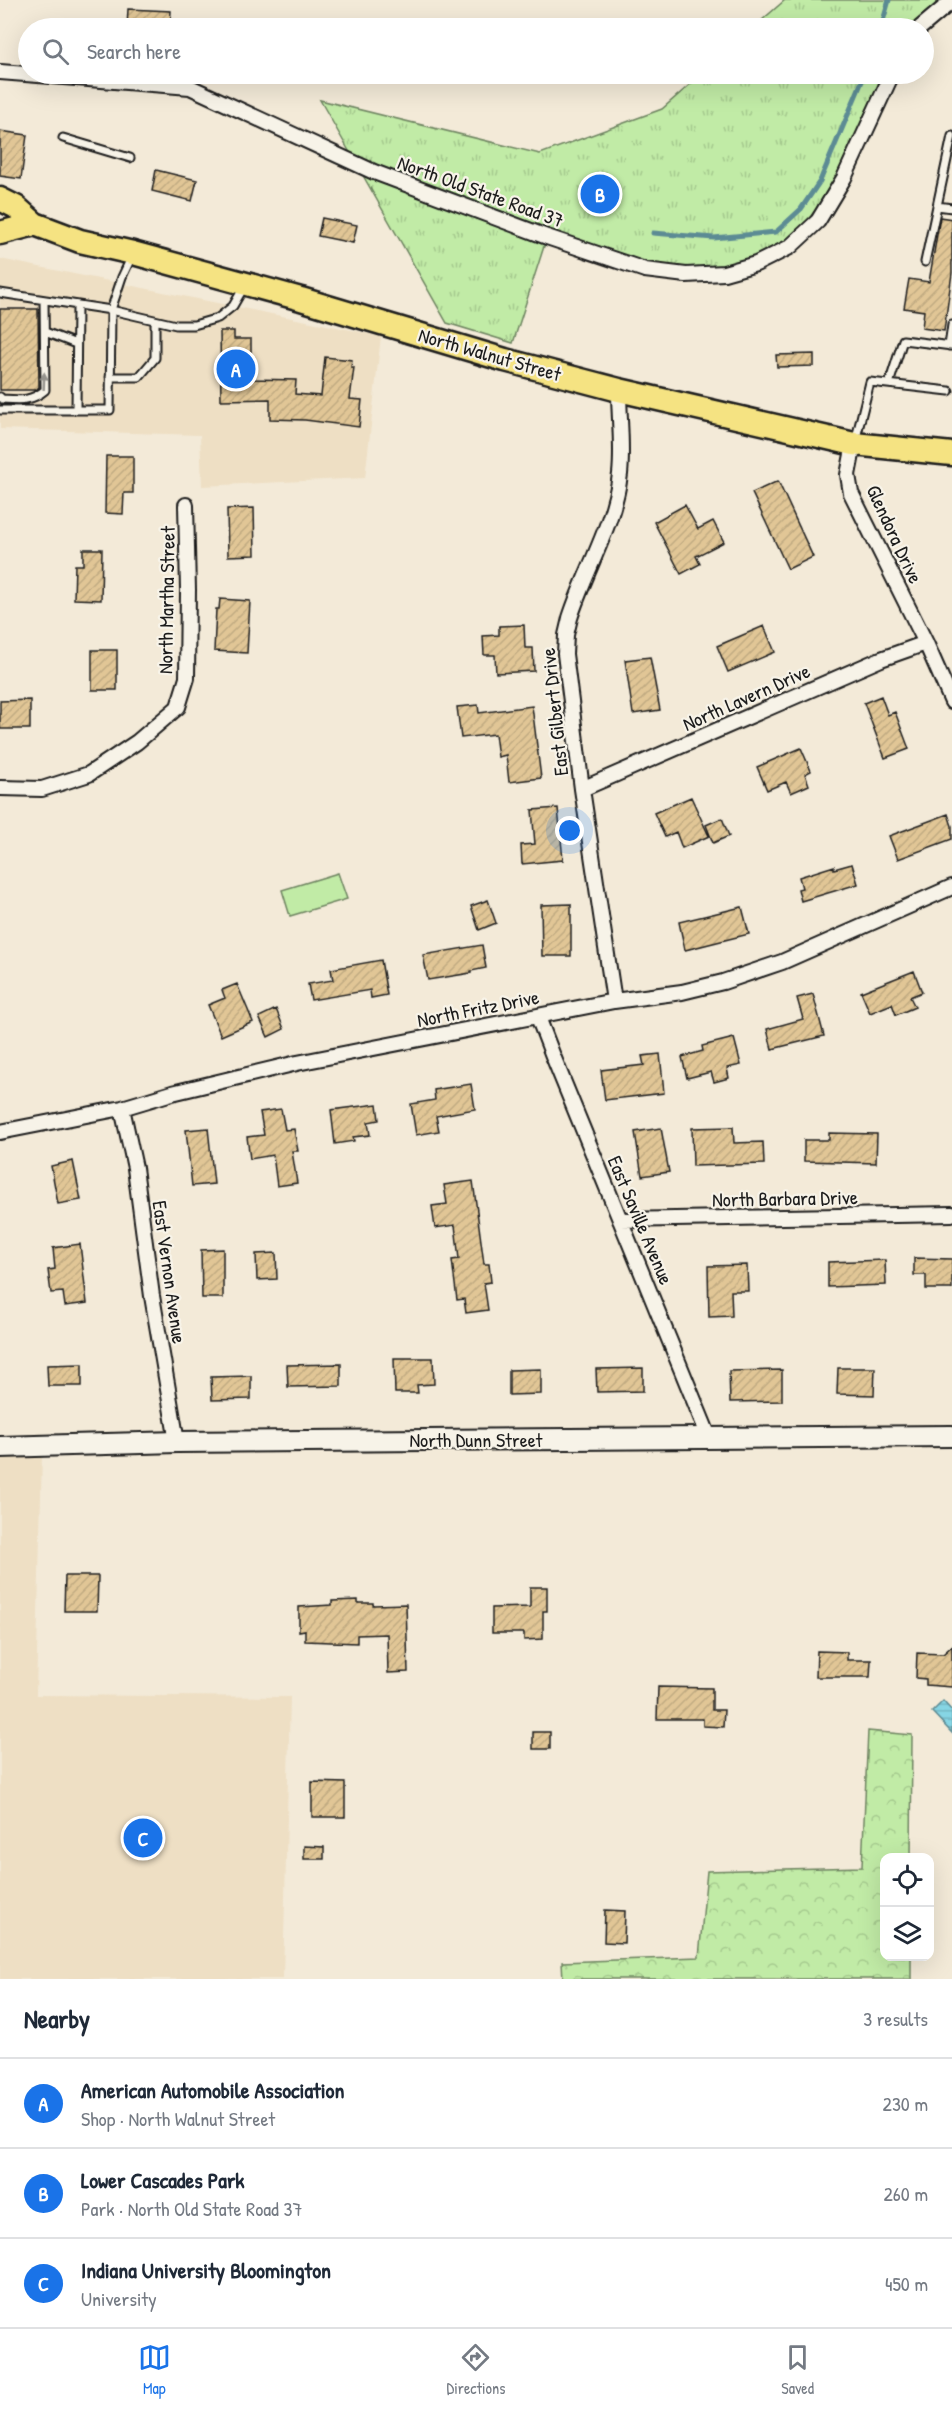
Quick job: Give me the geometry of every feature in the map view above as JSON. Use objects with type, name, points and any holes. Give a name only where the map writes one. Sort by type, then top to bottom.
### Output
[{"type":"main road","name":"North Walnut Street","points":[[0,199],[16,207],[35,224],[80,242],[134,253],[301,299],[506,360],[619,390],[854,444],[952,454]]},
{"type":"main road","points":[[0,233],[35,224]]},
{"type":"street","points":[[932,18],[952,1]]},
{"type":"street","name":"North Old State Road 37","points":[[0,72],[18,73]]},
{"type":"street","name":"North Old State Road 37","points":[[152,84],[190,87],[374,172],[547,237],[645,270],[686,275],[724,273],[756,264],[790,247],[818,221],[844,178],[887,84]]},
{"type":"street","name":"East Gilbert Drive","points":[[614,1001],[566,675],[566,634],[577,596],[611,515],[617,491],[621,459],[619,390]]},
{"type":"street","name":"Glendora Drive","points":[[854,444],[848,475],[851,493],[926,643],[952,702]]},
{"type":"street","name":"North Martha Street","points":[[0,788],[42,789],[88,774],[137,742],[178,707],[186,678],[188,590],[186,505]]},
{"type":"street","name":"North Lavern Drive","points":[[582,789],[881,658],[926,643]]},
{"type":"street","name":"North Fritz Drive","points":[[0,1132],[122,1108],[172,1093],[297,1063],[614,1001],[682,992],[749,974],[782,962],[952,887]]},
{"type":"street","name":"East Saville Avenue","points":[[538,1017],[709,1437]]},
{"type":"street","name":"East Vernon Avenue","points":[[122,1108],[135,1168],[152,1296],[177,1442]]},
{"type":"street","name":"North Barbara Drive","points":[[620,1220],[952,1214]]},
{"type":"street","name":"North Dunn Street","points":[[0,1447],[177,1442],[952,1436]]},
{"type":"lane","points":[[925,262],[937,206],[949,170],[952,136]]},
{"type":"lane","points":[[63,138],[130,158]]},
{"type":"lane","points":[[937,206],[952,208]]},
{"type":"lane","points":[[0,410],[110,410],[111,310],[134,253]]},
{"type":"lane","points":[[0,293],[111,310],[176,326],[194,325],[218,318],[233,306],[246,285]]},
{"type":"lane","points":[[1,398],[26,400],[36,398],[45,390],[44,300]]},
{"type":"lane","points":[[76,410],[77,305]]},
{"type":"lane","points":[[110,377],[139,377],[155,358],[155,321]]},
{"type":"lane","points":[[889,384],[903,340],[951,346],[952,325]]},
{"type":"lane","points":[[45,332],[76,344]]},
{"type":"lane","points":[[854,444],[870,382],[949,391]]},
{"type":"shaded area","points":[[0,259],[381,336],[365,478],[202,486],[200,435],[0,429]]},
{"type":"shaded area","points":[[42,1455],[36,1695],[290,1697],[283,1979],[0,1979],[0,1458]]},
{"type":"green space","points":[[785,0],[944,0],[923,18],[764,18]]},
{"type":"green space","points":[[691,84],[880,84],[831,186],[803,226],[780,246],[733,265],[706,270],[685,270],[634,261],[547,237],[513,343],[447,323],[320,100],[540,154],[662,109]]},
{"type":"green space","points":[[338,873],[347,899],[290,916],[282,890]]},
{"type":"green space","points":[[868,1731],[912,1735],[911,1853],[880,1853],[880,1961],[911,1961],[911,1979],[563,1979],[562,1962],[699,1957],[707,1871],[862,1867]]},
{"type":"water","points":[[943,1701],[952,1711],[952,1733],[932,1712]]},
{"type":"building","points":[[128,9],[171,11],[171,18],[128,18]]},
{"type":"building","points":[[0,131],[27,135],[21,179],[0,176]]},
{"type":"building","points":[[156,170],[197,180],[192,201],[152,191]]},
{"type":"building","points":[[940,217],[952,219],[952,273],[944,331],[922,328],[924,311],[904,308],[909,279],[929,282]]},
{"type":"building","points":[[322,218],[357,225],[353,243],[318,236]]},
{"type":"building","points":[[0,309],[38,309],[39,387],[36,390],[0,390]]},
{"type":"building","points":[[220,331],[234,331],[234,339],[251,339],[251,379],[296,380],[295,394],[321,396],[325,357],[352,360],[351,367],[354,367],[350,399],[362,400],[359,427],[305,420],[270,419],[270,399],[221,400]]},
{"type":"building","points":[[814,354],[814,366],[777,367],[776,355]]},
{"type":"building","points":[[106,456],[133,456],[133,493],[124,493],[123,514],[105,513]]},
{"type":"building","points":[[778,481],[813,557],[788,569],[752,493]]},
{"type":"building","points":[[685,505],[698,529],[713,521],[724,542],[696,556],[700,564],[681,574],[654,522]]},
{"type":"building","points":[[254,508],[255,555],[228,556],[227,509]]},
{"type":"building","points":[[83,549],[102,549],[101,600],[74,599],[75,565],[83,565]]},
{"type":"building","points":[[220,599],[250,601],[247,653],[214,651],[216,609],[219,609]]},
{"type":"building","points":[[524,625],[525,648],[533,648],[534,671],[496,673],[495,655],[484,655],[483,636],[499,635],[499,626]]},
{"type":"building","points":[[764,626],[775,652],[728,672],[717,646]]},
{"type":"building","points":[[92,650],[117,650],[117,690],[92,690]]},
{"type":"building","points":[[650,657],[660,710],[633,714],[625,660]]},
{"type":"building","points":[[881,696],[888,715],[895,712],[909,749],[885,758],[864,703]]},
{"type":"building","points":[[30,700],[30,729],[0,729],[0,701]]},
{"type":"building","points":[[478,705],[479,713],[532,706],[541,778],[509,782],[506,755],[498,757],[495,734],[461,738],[457,707]]},
{"type":"building","points":[[801,748],[811,771],[805,774],[809,785],[791,793],[786,782],[767,790],[757,767]]},
{"type":"building","points":[[691,797],[709,836],[682,848],[676,832],[665,837],[654,813]]},
{"type":"building","points":[[558,808],[563,860],[522,864],[521,845],[535,844],[532,810]]},
{"type":"building","points":[[948,814],[952,826],[952,839],[898,859],[889,836]]},
{"type":"building","points":[[722,818],[729,836],[713,843],[706,825]]},
{"type":"building","points":[[852,864],[858,884],[801,901],[798,889],[802,888],[799,877],[834,866],[834,869]]},
{"type":"building","points":[[488,900],[496,923],[479,930],[471,906]]},
{"type":"building","points":[[571,904],[571,956],[542,956],[541,905]]},
{"type":"building","points":[[742,907],[749,934],[685,950],[679,922]]},
{"type":"building","points":[[482,945],[486,968],[471,971],[471,973],[428,980],[423,955]]},
{"type":"building","points":[[381,960],[387,995],[371,998],[370,990],[311,1000],[308,984],[333,980],[331,969]]},
{"type":"building","points":[[914,971],[922,992],[910,997],[915,1007],[896,1015],[892,1004],[870,1013],[861,992]]},
{"type":"building","points":[[237,984],[253,1022],[221,1036],[208,1005],[225,998],[222,990]]},
{"type":"building","points":[[813,994],[824,1036],[772,1049],[767,1029],[803,1019],[797,998]]},
{"type":"building","points":[[276,1009],[284,1029],[268,1037],[259,1017]]},
{"type":"building","points":[[734,1038],[741,1065],[727,1068],[729,1078],[714,1082],[711,1072],[687,1078],[682,1057],[703,1051],[702,1046]]},
{"type":"building","points":[[660,1054],[664,1093],[605,1100],[601,1070],[644,1065],[642,1056]]},
{"type":"building","points":[[471,1084],[475,1109],[436,1116],[439,1131],[416,1135],[411,1104],[435,1100],[434,1090]]},
{"type":"building","points":[[377,1104],[379,1120],[368,1122],[370,1135],[353,1137],[354,1141],[335,1144],[331,1110]]},
{"type":"building","points":[[281,1109],[285,1130],[294,1129],[298,1151],[292,1151],[297,1183],[277,1186],[273,1155],[250,1159],[247,1137],[264,1135],[260,1112]]},
{"type":"building","points":[[733,1127],[734,1143],[763,1142],[764,1164],[693,1166],[692,1128]]},
{"type":"building","points":[[208,1128],[214,1184],[192,1186],[186,1130]]},
{"type":"building","points":[[661,1128],[669,1172],[642,1176],[635,1132]]},
{"type":"building","points":[[829,1133],[877,1134],[876,1163],[804,1161],[804,1140],[829,1140]]},
{"type":"building","points":[[73,1161],[81,1200],[58,1204],[51,1166]]},
{"type":"building","points":[[473,1181],[484,1264],[489,1264],[491,1282],[484,1283],[488,1310],[466,1313],[464,1299],[457,1300],[452,1260],[459,1259],[455,1225],[435,1228],[432,1206],[447,1204],[444,1185]]},
{"type":"building","points":[[80,1244],[87,1303],[65,1306],[63,1292],[51,1293],[48,1270],[55,1269],[53,1248]]},
{"type":"building","points":[[223,1249],[223,1298],[202,1298],[201,1250]]},
{"type":"building","points":[[276,1253],[277,1279],[257,1280],[256,1254]]},
{"type":"building","points":[[914,1258],[952,1259],[952,1289],[926,1289],[926,1275],[914,1275]]},
{"type":"building","points":[[885,1260],[886,1285],[828,1287],[828,1262]]},
{"type":"building","points":[[747,1265],[748,1291],[731,1291],[732,1316],[709,1317],[708,1266]]},
{"type":"building","points":[[394,1358],[433,1358],[434,1384],[417,1385],[418,1393],[395,1393]]},
{"type":"building","points":[[82,1364],[82,1386],[48,1386],[47,1365]]},
{"type":"building","points":[[341,1364],[341,1386],[288,1387],[287,1365]]},
{"type":"building","points":[[643,1368],[643,1391],[597,1392],[596,1369]]},
{"type":"building","points":[[838,1368],[875,1368],[874,1395],[837,1394]]},
{"type":"building","points":[[541,1369],[541,1394],[509,1395],[509,1370]]},
{"type":"building","points":[[782,1370],[782,1401],[730,1402],[729,1371]]},
{"type":"building","points":[[251,1376],[251,1399],[212,1400],[211,1377]]},
{"type":"building","points":[[65,1576],[98,1576],[97,1611],[64,1611]]},
{"type":"building","points":[[530,1587],[547,1587],[547,1611],[543,1611],[543,1639],[524,1640],[524,1633],[492,1633],[492,1608],[530,1607]]},
{"type":"building","points":[[358,1600],[358,1603],[373,1603],[373,1605],[406,1604],[408,1672],[388,1673],[387,1634],[357,1635],[357,1643],[305,1641],[305,1630],[299,1631],[299,1607],[332,1605],[332,1601]]},
{"type":"building","points":[[952,1646],[952,1687],[926,1685],[926,1679],[916,1678],[917,1653],[943,1654]]},
{"type":"building","points":[[817,1651],[847,1652],[847,1660],[871,1660],[870,1677],[816,1677]]},
{"type":"building","points":[[658,1687],[712,1688],[712,1710],[724,1710],[723,1727],[703,1726],[703,1719],[657,1719]]},
{"type":"building","points":[[533,1732],[550,1732],[550,1749],[533,1749]]},
{"type":"building","points":[[312,1782],[345,1783],[345,1817],[312,1817]]},
{"type":"building","points":[[304,1846],[324,1847],[324,1859],[304,1859]]},
{"type":"building","points":[[605,1910],[625,1911],[624,1943],[604,1942]]},
{"type":"waterway","points":[[884,18],[889,0]]},
{"type":"waterway","points":[[653,233],[714,238],[776,232],[801,209],[820,181],[861,84]]},
{"type":"place","name":"Lower Cascades Park","points":[[600,194]]},
{"type":"place","name":"American Automobile Association","points":[[236,369]]},
{"type":"place","name":"Indiana University Bloomington","points":[[143,1838]]}]
